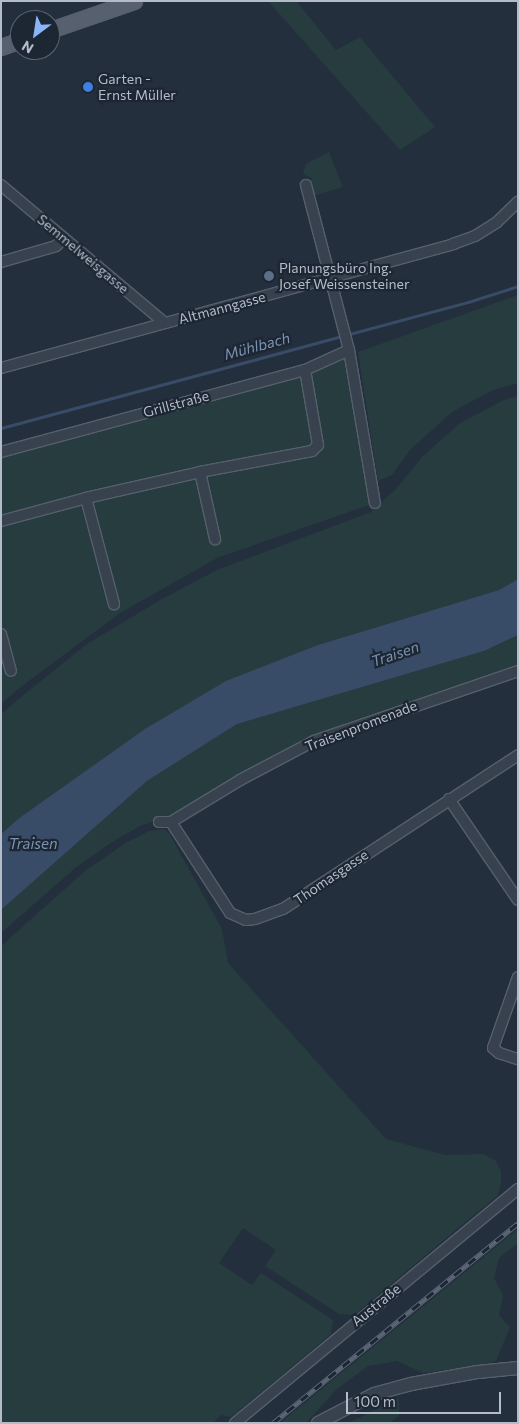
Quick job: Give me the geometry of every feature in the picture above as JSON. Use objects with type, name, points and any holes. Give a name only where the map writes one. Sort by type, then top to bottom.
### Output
[{"type":"main road","points":[[60,27],[134,1]]},
{"type":"street","name":"Semmelweisgasse","points":[[1,185],[165,323]]},
{"type":"street","points":[[306,186],[349,350],[375,503]]},
{"type":"street","name":"Altmanngasse","points":[[1,368],[453,244],[474,236],[497,222],[518,202]]},
{"type":"street","points":[[1,262],[56,246],[64,238]]},
{"type":"street","name":"Grillstraße","points":[[1,452],[305,370],[349,350]]},
{"type":"street","points":[[1,521],[86,498],[200,472],[312,451],[318,445],[305,370]]},
{"type":"street","points":[[200,472],[215,538]]},
{"type":"street","points":[[86,498],[114,604]]},
{"type":"street","points":[[1,634],[11,672]]},
{"type":"street","name":"Traisenpromenade","points":[[171,822],[240,780],[314,741],[518,671]]},
{"type":"street","name":"Thomasgasse","points":[[171,822],[230,913],[246,920],[255,920],[283,909],[518,755]]},
{"type":"street","points":[[449,799],[518,900]]},
{"type":"street","points":[[158,822],[171,822]]},
{"type":"street","points":[[518,977],[493,1048],[499,1053],[518,1058]]},
{"type":"street","name":"Austraße","points":[[235,1423],[518,1188]]},
{"type":"street","points":[[318,1423],[374,1394],[411,1384],[478,1372],[518,1368]]},
{"type":"green space","points":[[268,1],[296,1],[336,50],[360,37],[435,127],[400,150]]},
{"type":"green space","points":[[329,152],[343,187],[313,196],[309,186],[312,178],[303,174],[306,164]]},
{"type":"green space","points":[[518,295],[518,383],[493,390],[452,412],[410,450],[392,475],[378,481],[358,352]]},
{"type":"green space","points":[[352,345],[369,505],[217,558],[120,613],[18,689],[1,704],[1,445],[305,365]]},
{"type":"green space","points":[[518,396],[518,579],[499,590],[318,645],[18,819],[1,834],[1,714],[87,644],[162,599],[217,570],[371,512],[396,489],[422,457],[460,423],[504,400]]},
{"type":"green space","points":[[518,635],[518,665],[348,722],[251,768],[170,816],[140,826],[112,842],[75,868],[1,933],[1,910],[147,781],[237,724],[484,651]]},
{"type":"green space","points":[[164,829],[169,833],[222,929],[228,963],[386,1139],[445,1155],[483,1154],[496,1161],[501,1171],[498,1195],[354,1315],[339,1314],[265,1266],[276,1250],[243,1228],[219,1263],[252,1285],[261,1273],[333,1320],[331,1334],[231,1417],[221,1415],[213,1423],[1,1423],[1,946],[85,871],[124,844],[149,831]]},
{"type":"green space","points":[[518,1229],[518,1243],[499,1258],[494,1278],[503,1296],[499,1315],[510,1327],[496,1361],[483,1365],[423,1373],[397,1361],[368,1366],[337,1389],[306,1423],[280,1423]]},
{"type":"green space","points":[[399,1398],[399,1416],[389,1423],[349,1423]]},
{"type":"water","name":"Traisen","points":[[518,579],[518,635],[484,651],[237,724],[147,781],[1,910],[1,834],[18,819],[145,729],[226,681],[318,645],[499,590]]},
{"type":"waterway","name":"Mühlbach","points":[[1,428],[468,302],[518,286]]},
{"type":"railway","points":[[273,1423],[518,1223]]},
{"type":"place","name":"Garten - Ernst Müller","points":[[88,87]]},
{"type":"place","name":"Planungsbüro Ing. Josef Weissensteiner","points":[[269,276]]}]
